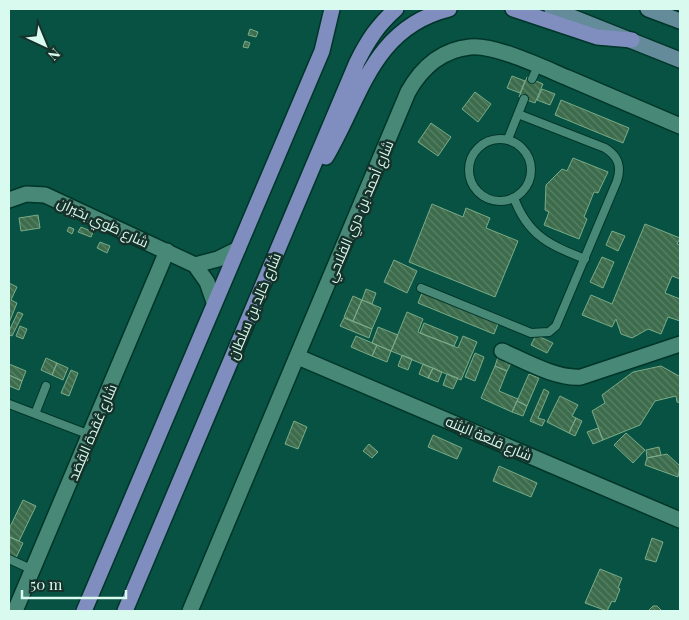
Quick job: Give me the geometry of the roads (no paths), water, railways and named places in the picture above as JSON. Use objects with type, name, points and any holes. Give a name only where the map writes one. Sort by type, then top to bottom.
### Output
[{"type":"main road","points":[[84,611],[322,51],[332,9]]},
{"type":"main road","name":"شارع خالِد بن سلطان","points":[[124,611],[357,62],[367,42],[380,24],[396,9]]},
{"type":"main road","points":[[302,193],[328,155],[371,67],[382,51],[411,26],[428,16],[449,9]]},
{"type":"main road","points":[[513,9],[597,37],[632,40]]},
{"type":"street","points":[[552,9],[680,60]]},
{"type":"street","points":[[648,9],[680,21]]},
{"type":"street","name":"شارع أحمد بن دري الفلاحي","points":[[190,611],[408,92],[416,78],[427,65],[440,56],[455,50],[487,47],[535,73],[680,126]]},
{"type":"street","name":"شارع طَوي بحَيران","points":[[9,200],[26,194],[44,195],[195,265]]},
{"type":"street","points":[[214,302],[207,282],[195,265],[218,259],[238,248]]},
{"type":"street","name":"شارع عُقدة القِصَد","points":[[15,611],[167,251]]},
{"type":"street","points":[[502,351],[555,373],[572,377],[581,376],[680,344]]},
{"type":"street","name":"شارع قلعة البثنه","points":[[298,357],[680,520]]},
{"type":"lane","points":[[508,139],[524,99]]},
{"type":"lane","points":[[421,288],[531,333],[549,332],[556,326],[617,181],[620,172],[619,162],[613,153],[605,148],[518,114]]},
{"type":"lane","points":[[496,138],[508,139],[519,145],[527,154],[531,166],[530,179],[524,190],[514,198],[502,201],[490,200],[479,194],[472,185],[468,173],[470,161],[475,150],[484,142],[496,138]]},
{"type":"lane","points":[[514,198],[524,221],[542,239],[585,259]]},
{"type":"lane","points":[[35,414],[46,386]]},
{"type":"lane","points":[[9,404],[90,435]]},
{"type":"lane","points":[[9,560],[33,570]]}]
